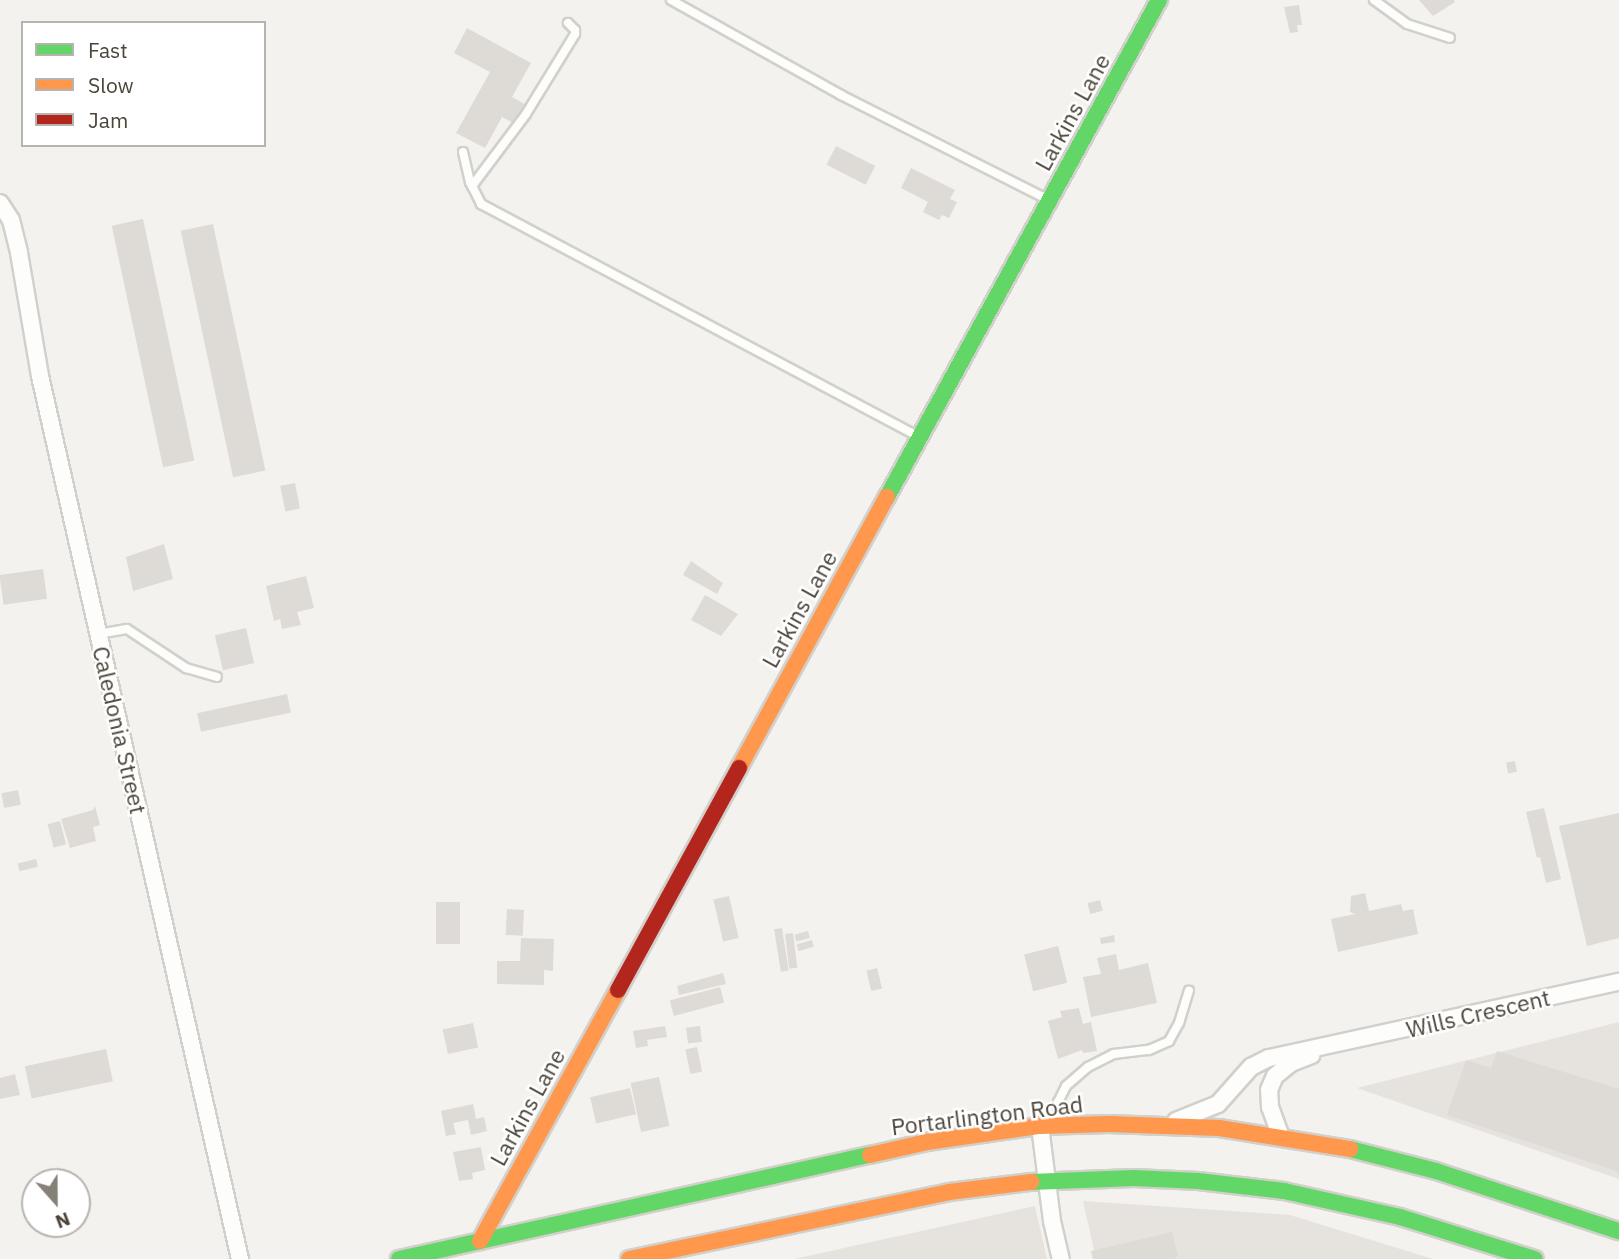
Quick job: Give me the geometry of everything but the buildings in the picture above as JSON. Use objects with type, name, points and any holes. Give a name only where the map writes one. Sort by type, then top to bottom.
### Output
[{"type":"main road","name":"Larkins Lane","points":[[480,1241],[1159,0]]},
{"type":"main road","name":"Portarlington Road","points":[[399,1259],[927,1142],[1040,1126],[1170,1124],[1340,1147],[1436,1171],[1619,1231]]},
{"type":"main road","points":[[629,1259],[949,1192],[1047,1180],[1159,1179],[1284,1191],[1400,1217],[1535,1259]]},
{"type":"street","name":"Caledonia Street","points":[[0,203],[11,220],[19,253],[40,376],[240,1259]]},
{"type":"street","name":"Wills Crescent","points":[[1170,1124],[1218,1104],[1251,1067],[1269,1058],[1619,982]]},
{"type":"street","name":"Wills Crescent","points":[[1281,1137],[1270,1107],[1269,1090],[1275,1076],[1291,1063],[1337,1045]]},
{"type":"street","points":[[1040,1126],[1061,1259]]},
{"type":"lane","points":[[671,0],[841,95],[1049,200]]},
{"type":"lane","points":[[1374,0],[1407,24],[1450,38]]},
{"type":"lane","points":[[472,186],[526,114],[575,34],[576,30],[569,23]]},
{"type":"lane","points":[[463,152],[472,186],[481,204],[919,437]]},
{"type":"lane","points":[[98,634],[127,629],[186,668],[217,677]]},
{"type":"lane","points":[[1058,1126],[1058,1102],[1066,1086],[1088,1067],[1114,1054],[1149,1050],[1169,1041],[1179,1023],[1188,991]]},
{"type":"shaded area","points":[[1619,1022],[1619,1179],[1357,1088]]},
{"type":"shaded area","points":[[1083,1201],[1290,1215],[1433,1259],[1096,1259]]},
{"type":"shaded area","points":[[1035,1206],[1047,1259],[794,1259]]},
{"type":"traffic: fast","points":[[887,497],[1159,0]]},
{"type":"traffic: fast","points":[[1350,1149],[1436,1171],[1619,1231]]},
{"type":"traffic: fast","points":[[399,1259],[870,1155]]},
{"type":"traffic: fast","points":[[1031,1182],[1134,1178],[1198,1181],[1284,1191],[1400,1217],[1535,1259]]},
{"type":"traffic: slow","points":[[739,768],[887,497]]},
{"type":"traffic: slow","points":[[480,1241],[618,990]]},
{"type":"traffic: slow","points":[[870,1155],[927,1142],[1040,1126],[1109,1124],[1219,1128],[1350,1149]]},
{"type":"traffic: slow","points":[[629,1259],[949,1192],[1031,1182]]},
{"type":"traffic: jam","points":[[618,990],[739,768]]}]
